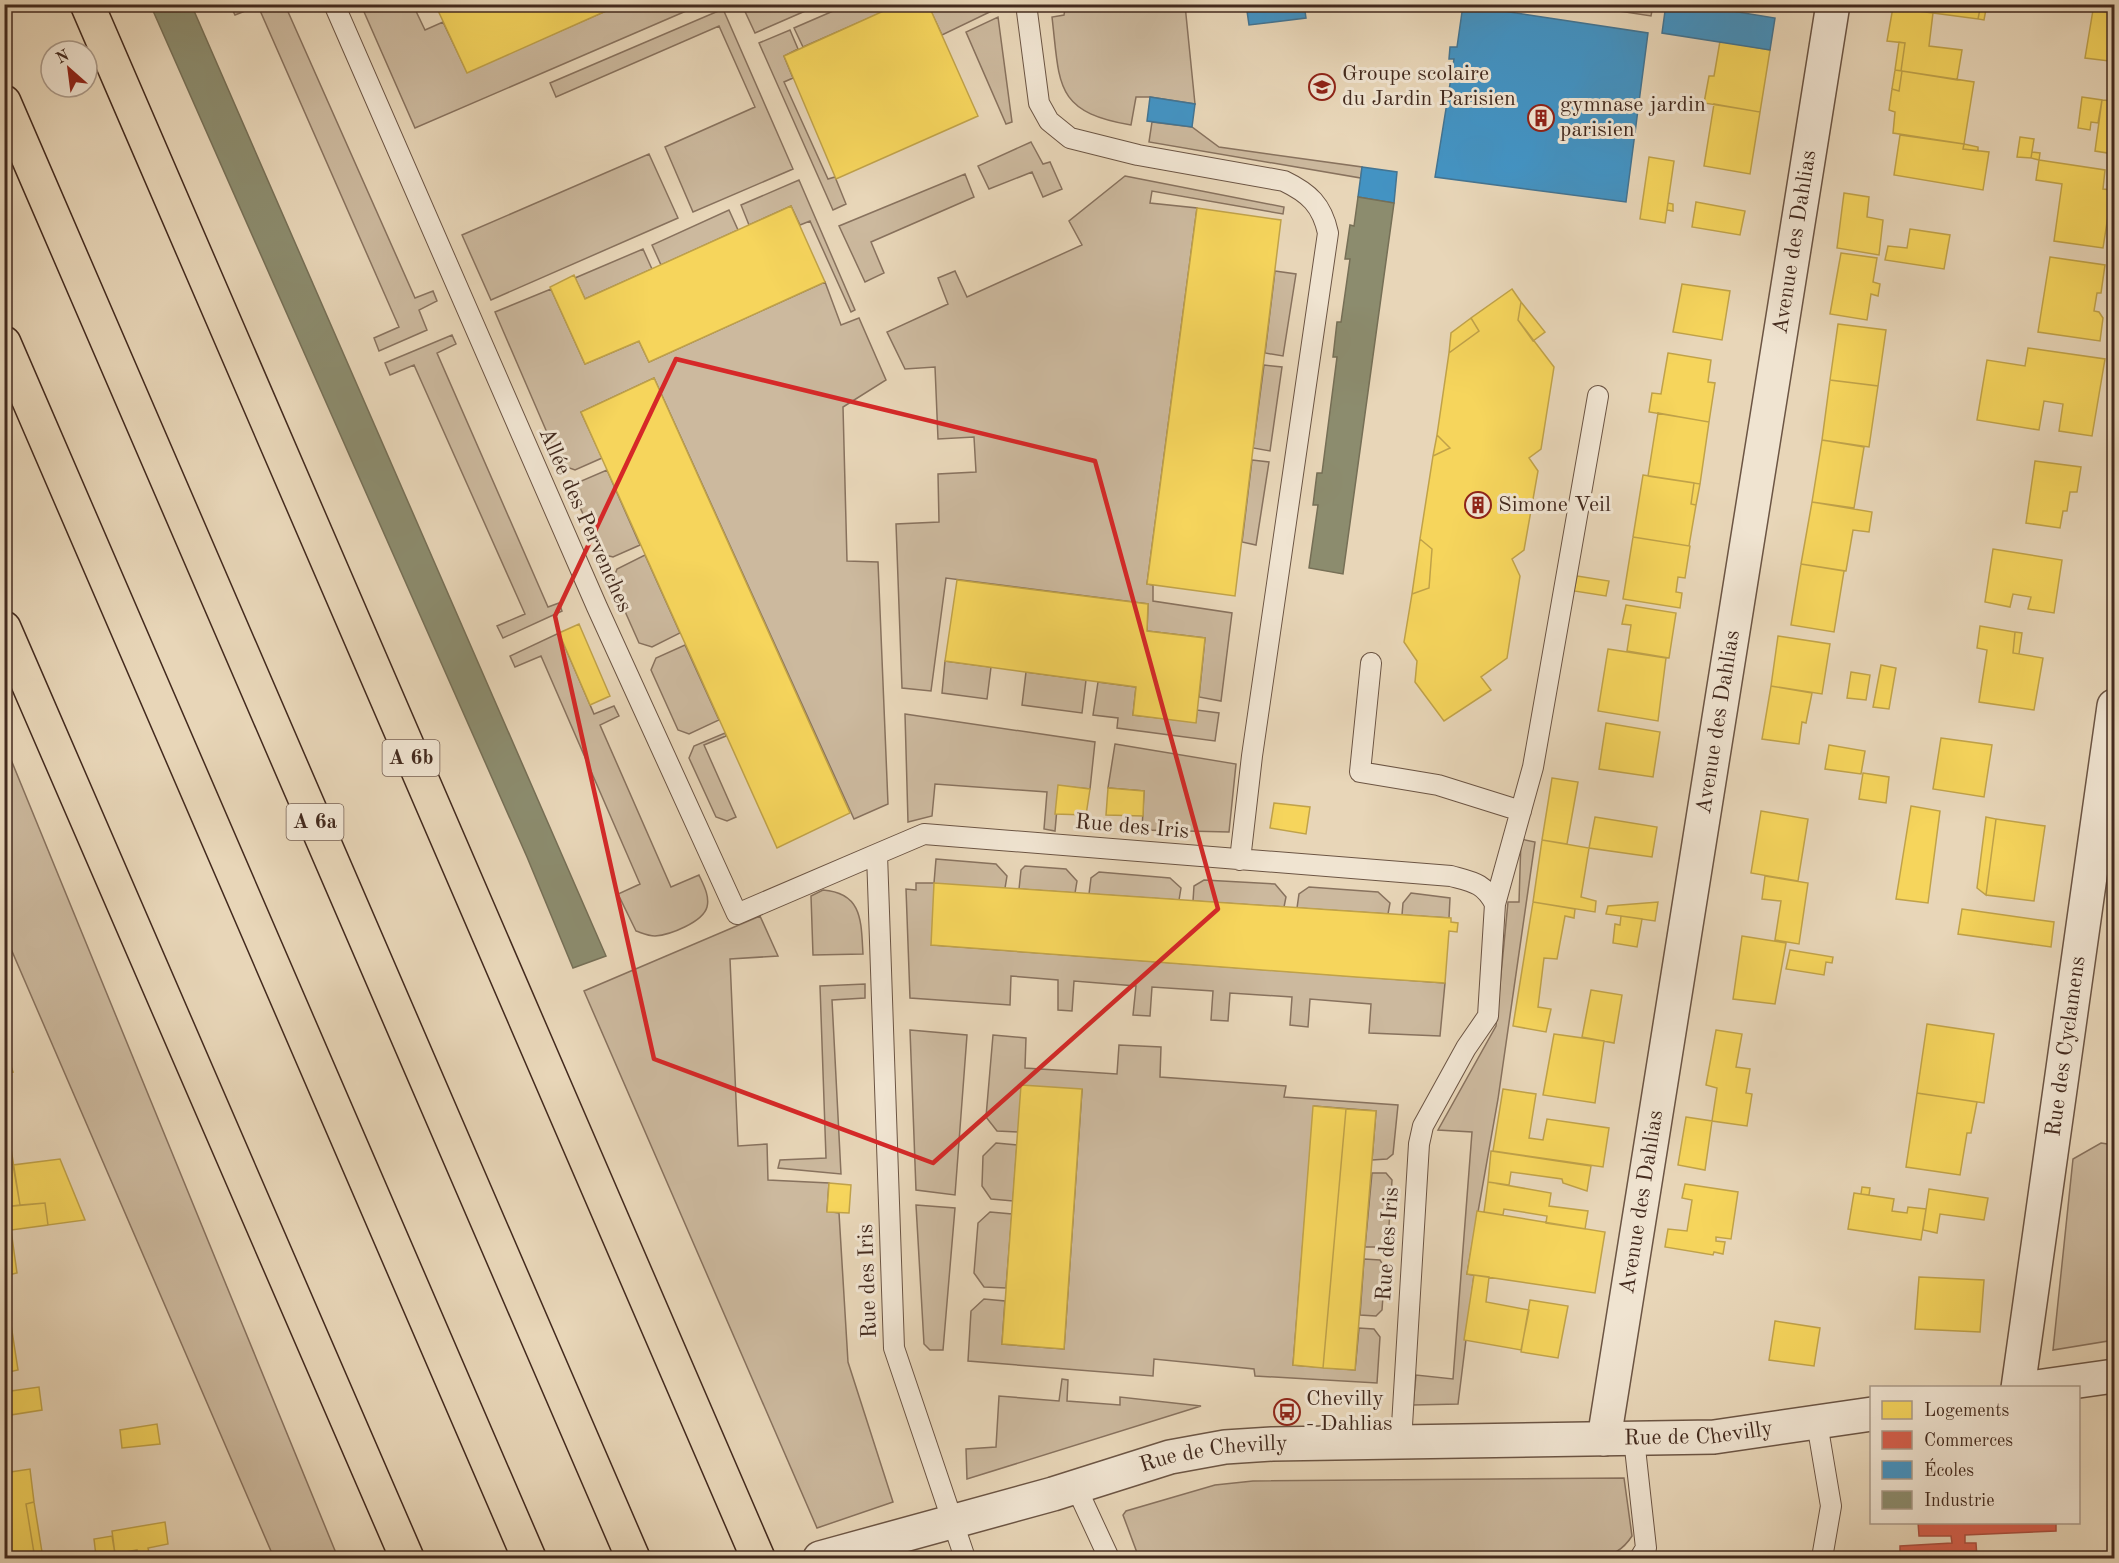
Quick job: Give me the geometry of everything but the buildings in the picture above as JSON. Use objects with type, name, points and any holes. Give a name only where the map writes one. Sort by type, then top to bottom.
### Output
[{"type":"highway","name":"A 6b","points":[[87,4],[758,1558]]},
{"type":"highway","name":"A 6a","points":[[4,102],[629,1551]]},
{"type":"highway","points":[[4,343],[529,1558]]},
{"type":"highway","points":[[4,628],[407,1558]]},
{"type":"street","name":"Avenue des Dahlias","points":[[1619,1439],[1833,4]]},
{"type":"street","name":"Rue des Cyclamens","points":[[2018,1386],[2115,706]]},
{"type":"street","points":[[2044,1386],[2115,1376]]},
{"type":"street","name":"Rue de Chevilly","points":[[820,1558],[1076,1487],[1170,1457],[1225,1447],[1272,1444],[1714,1437],[1817,1424],[1870,1414]]},
{"type":"lane","name":"Allée des Pervenches","points":[[334,4],[597,607],[737,914],[877,854]]},
{"type":"lane","points":[[1026,4],[1039,103],[1049,121],[1070,138],[1138,154],[1284,181],[1303,190],[1316,201],[1324,215],[1328,233],[1252,756],[1240,860]]},
{"type":"lane","points":[[1495,904],[1533,767],[1598,396]]},
{"type":"lane","points":[[1371,663],[1360,772],[1438,785],[1521,811]]},
{"type":"lane","name":"Rue des Iris","points":[[965,1558],[894,1348],[877,854],[924,834],[1451,876],[1488,891],[1495,904],[1488,1016],[1466,1048],[1423,1126],[1419,1144],[1404,1351],[1401,1442]]},
{"type":"lane","points":[[1817,1424],[1831,1506],[1822,1558]]},
{"type":"lane","points":[[1619,1439],[1646,1548],[1641,1558]]},
{"type":"lane","points":[[1076,1487],[1109,1558]]},
{"type":"highlighted area","points":[[676,359],[1095,461],[1218,909],[933,1163],[654,1059],[555,616]]},
{"type":"shaded area","points":[[998,4],[998,8],[942,35],[928,5]]},
{"type":"shaded area","points":[[236,5],[285,5],[415,298],[433,291],[437,301],[419,310],[427,330],[379,351],[374,338],[399,327],[258,6],[235,15],[231,7]]},
{"type":"shaded area","points":[[361,5],[413,5],[425,30],[443,22],[467,72],[606,11],[603,5],[700,5],[415,128]]},
{"type":"shaded area","points":[[742,5],[819,5],[755,33]]},
{"type":"shaded area","points":[[847,5],[899,5],[803,47],[794,28]]},
{"type":"shaded area","points":[[1082,5],[1185,5],[1195,104],[1136,97],[1131,125],[1087,112],[1074,103],[1060,78],[1052,17],[1064,15],[1065,9],[1082,7]]},
{"type":"shaded area","points":[[1580,5],[1653,5],[1651,16]]},
{"type":"shaded area","points":[[723,9],[793,169],[693,212],[665,147],[755,107],[719,26],[556,97],[550,83]]},
{"type":"shaded area","points":[[998,17],[1012,122],[1006,124],[966,32]]},
{"type":"shaded area","points":[[790,30],[798,49],[784,56],[793,78],[784,82],[828,179],[835,177],[846,204],[833,210],[759,43]]},
{"type":"shaded area","points":[[1152,122],[1192,127],[1219,147],[1362,167],[1361,178],[1149,142]]},
{"type":"shaded area","points":[[1031,142],[1043,164],[1050,162],[1062,189],[1043,197],[1032,172],[989,189],[978,166]]},
{"type":"shaded area","points":[[649,154],[678,218],[491,300],[462,235]]},
{"type":"shaded area","points":[[965,174],[974,197],[871,242],[884,273],[865,282],[839,226]]},
{"type":"shaded area","points":[[1125,176],[1284,207],[1283,214],[1152,191],[1150,203],[1197,208],[1147,584],[1153,585],[1153,601],[1232,613],[1221,701],[1199,697],[1205,638],[1147,631],[1148,604],[946,578],[931,691],[902,688],[896,524],[939,522],[938,474],[976,472],[974,437],[938,439],[935,367],[905,369],[887,332],[948,304],[938,278],[955,271],[967,297],[1082,245],[1069,221]]},
{"type":"shaded area","points":[[799,180],[855,310],[851,312],[810,221],[800,225],[791,206],[749,225],[741,205]]},
{"type":"shaded area","points":[[729,210],[738,230],[661,265],[652,245]]},
{"type":"shaded area","points":[[643,249],[652,269],[585,299],[575,278]]},
{"type":"shaded area","points":[[1275,271],[1296,274],[1283,356],[1265,353]]},
{"type":"shaded area","points":[[825,282],[841,325],[859,318],[886,380],[843,407],[847,561],[878,562],[888,804],[854,819],[654,378],[581,412],[602,458],[575,470],[561,465],[495,312],[551,289],[585,364],[639,341],[649,362]]},
{"type":"shaded area","points":[[452,335],[456,344],[437,353],[548,607],[559,603],[562,611],[503,638],[497,626],[525,614],[414,365],[390,375],[385,363]]},
{"type":"shaded area","points":[[1264,365],[1282,367],[1270,451],[1253,448]]},
{"type":"shaded area","points":[[1252,460],[1269,462],[1256,545],[1242,542]]},
{"type":"shaded area","points":[[607,470],[640,545],[613,557],[601,554],[574,494],[579,482]]},
{"type":"shaded area","points":[[645,555],[680,633],[652,647],[639,643],[612,582],[617,569]]},
{"type":"shaded area","points":[[559,633],[594,714],[614,706],[619,716],[600,725],[671,887],[699,875],[704,886],[708,903],[704,913],[693,923],[677,930],[655,936],[636,931],[618,894],[640,884],[541,656],[515,667],[510,656]]},
{"type":"shaded area","points":[[685,645],[719,720],[689,734],[678,730],[651,670],[656,658]]},
{"type":"shaded area","points":[[945,661],[991,667],[987,699],[942,693]]},
{"type":"shaded area","points":[[1026,672],[1086,680],[1082,713],[1022,705]]},
{"type":"shaded area","points":[[1098,682],[1136,687],[1133,715],[1196,722],[1197,710],[1219,713],[1215,741],[1117,728],[1118,718],[1093,715]]},
{"type":"shaded area","points":[[905,714],[1095,742],[1090,789],[1059,786],[1055,831],[1044,829],[1047,792],[935,784],[932,816],[908,822]]},
{"type":"shaded area","points":[[725,733],[726,736],[704,745],[736,817],[727,821],[716,817],[689,758],[694,746]]},
{"type":"shaded area","points":[[1115,744],[1236,764],[1229,832],[1142,830],[1144,791],[1108,788]]},
{"type":"shaded area","points":[[5,745],[338,1558],[274,1558],[5,935]]},
{"type":"shaded area","points":[[1521,839],[1535,842],[1498,1099],[1467,1274],[1474,1275],[1458,1404],[1413,1405],[1416,1375],[1453,1379],[1472,1132],[1438,1130],[1496,1026],[1508,902],[1519,902]]},
{"type":"shaded area","points":[[936,859],[996,864],[1007,876],[1005,888],[932,945],[1445,983],[1440,1036],[1369,1033],[1371,1004],[1310,999],[1308,1027],[1290,1025],[1292,997],[1230,993],[1228,1021],[1211,1020],[1213,991],[1152,987],[1150,1016],[1133,1015],[1136,986],[1074,981],[1072,1011],[1058,1010],[1058,980],[1011,976],[1010,1005],[910,998],[906,889],[916,890],[916,883],[934,883]]},
{"type":"shaded area","points":[[1025,866],[1066,869],[1077,881],[1075,893],[1019,889],[1021,870]]},
{"type":"shaded area","points":[[1099,872],[1170,878],[1181,888],[1179,900],[1089,894],[1091,878]]},
{"type":"shaded area","points":[[1204,880],[1275,884],[1286,897],[1284,907],[1193,901],[1194,886]]},
{"type":"shaded area","points":[[1309,887],[1378,892],[1390,903],[1388,914],[1297,908],[1299,894]]},
{"type":"shaded area","points":[[823,890],[836,892],[853,903],[860,920],[863,954],[813,955],[811,896]]},
{"type":"shaded area","points":[[1411,893],[1450,898],[1449,918],[1402,915],[1403,903]]},
{"type":"shaded area","points":[[760,916],[778,956],[730,959],[738,1146],[767,1144],[768,1180],[829,1183],[827,1211],[839,1213],[848,1362],[893,1502],[817,1528],[584,991]]},
{"type":"shaded area","points":[[865,984],[865,998],[832,1000],[841,1174],[778,1168],[780,1160],[826,1158],[820,986]]},
{"type":"shaded area","points":[[910,1030],[967,1035],[955,1195],[916,1190]]},
{"type":"shaded area","points":[[993,1035],[1026,1038],[1025,1068],[1117,1074],[1119,1045],[1161,1047],[1160,1077],[1286,1086],[1284,1097],[1398,1105],[1393,1154],[1387,1159],[1372,1160],[1376,1111],[1314,1106],[1293,1365],[1355,1370],[1359,1328],[1374,1329],[1380,1337],[1377,1383],[1255,1376],[1254,1369],[1154,1359],[1153,1376],[968,1361],[971,1311],[984,1299],[1005,1301],[1002,1344],[1064,1349],[1082,1090],[1018,1132],[997,1131],[986,1117]]},
{"type":"shaded area","points":[[996,1143],[1017,1145],[1013,1201],[991,1199],[982,1186],[983,1156]]},
{"type":"shaded area","points":[[2101,1143],[2114,1145],[2114,1340],[2053,1350],[2073,1159]]},
{"type":"shaded area","points":[[1372,1173],[1386,1173],[1392,1180],[1388,1241],[1380,1247],[1365,1247]]},
{"type":"shaded area","points":[[916,1205],[955,1208],[943,1350],[930,1350],[924,1344]]},
{"type":"shaded area","points":[[990,1212],[1012,1214],[1006,1288],[984,1287],[974,1273],[978,1223]]},
{"type":"shaded area","points":[[1364,1259],[1380,1260],[1385,1268],[1382,1310],[1376,1316],[1360,1315]]},
{"type":"shaded area","points":[[1062,1379],[1068,1380],[1067,1401],[1120,1405],[1120,1397],[1201,1406],[967,1479],[966,1449],[996,1447],[999,1396],[1059,1401]]},
{"type":"shaded area","points":[[1624,1478],[1632,1536],[1617,1552],[1596,1558],[1400,1558],[1398,1552],[1340,1558],[1139,1558],[1123,1515],[1126,1511],[1215,1485],[1253,1481]]},
{"type":"place","name":"Groupe scolaire du Jardin Parisien","points":[[1322,87]]},
{"type":"place","name":"gymnase jardin parisien","points":[[1541,118]]},
{"type":"place","name":"Simone Veil","points":[[1478,505]]},
{"type":"place","name":"Chevilly - Dahlias","points":[[1287,1412]]}]
